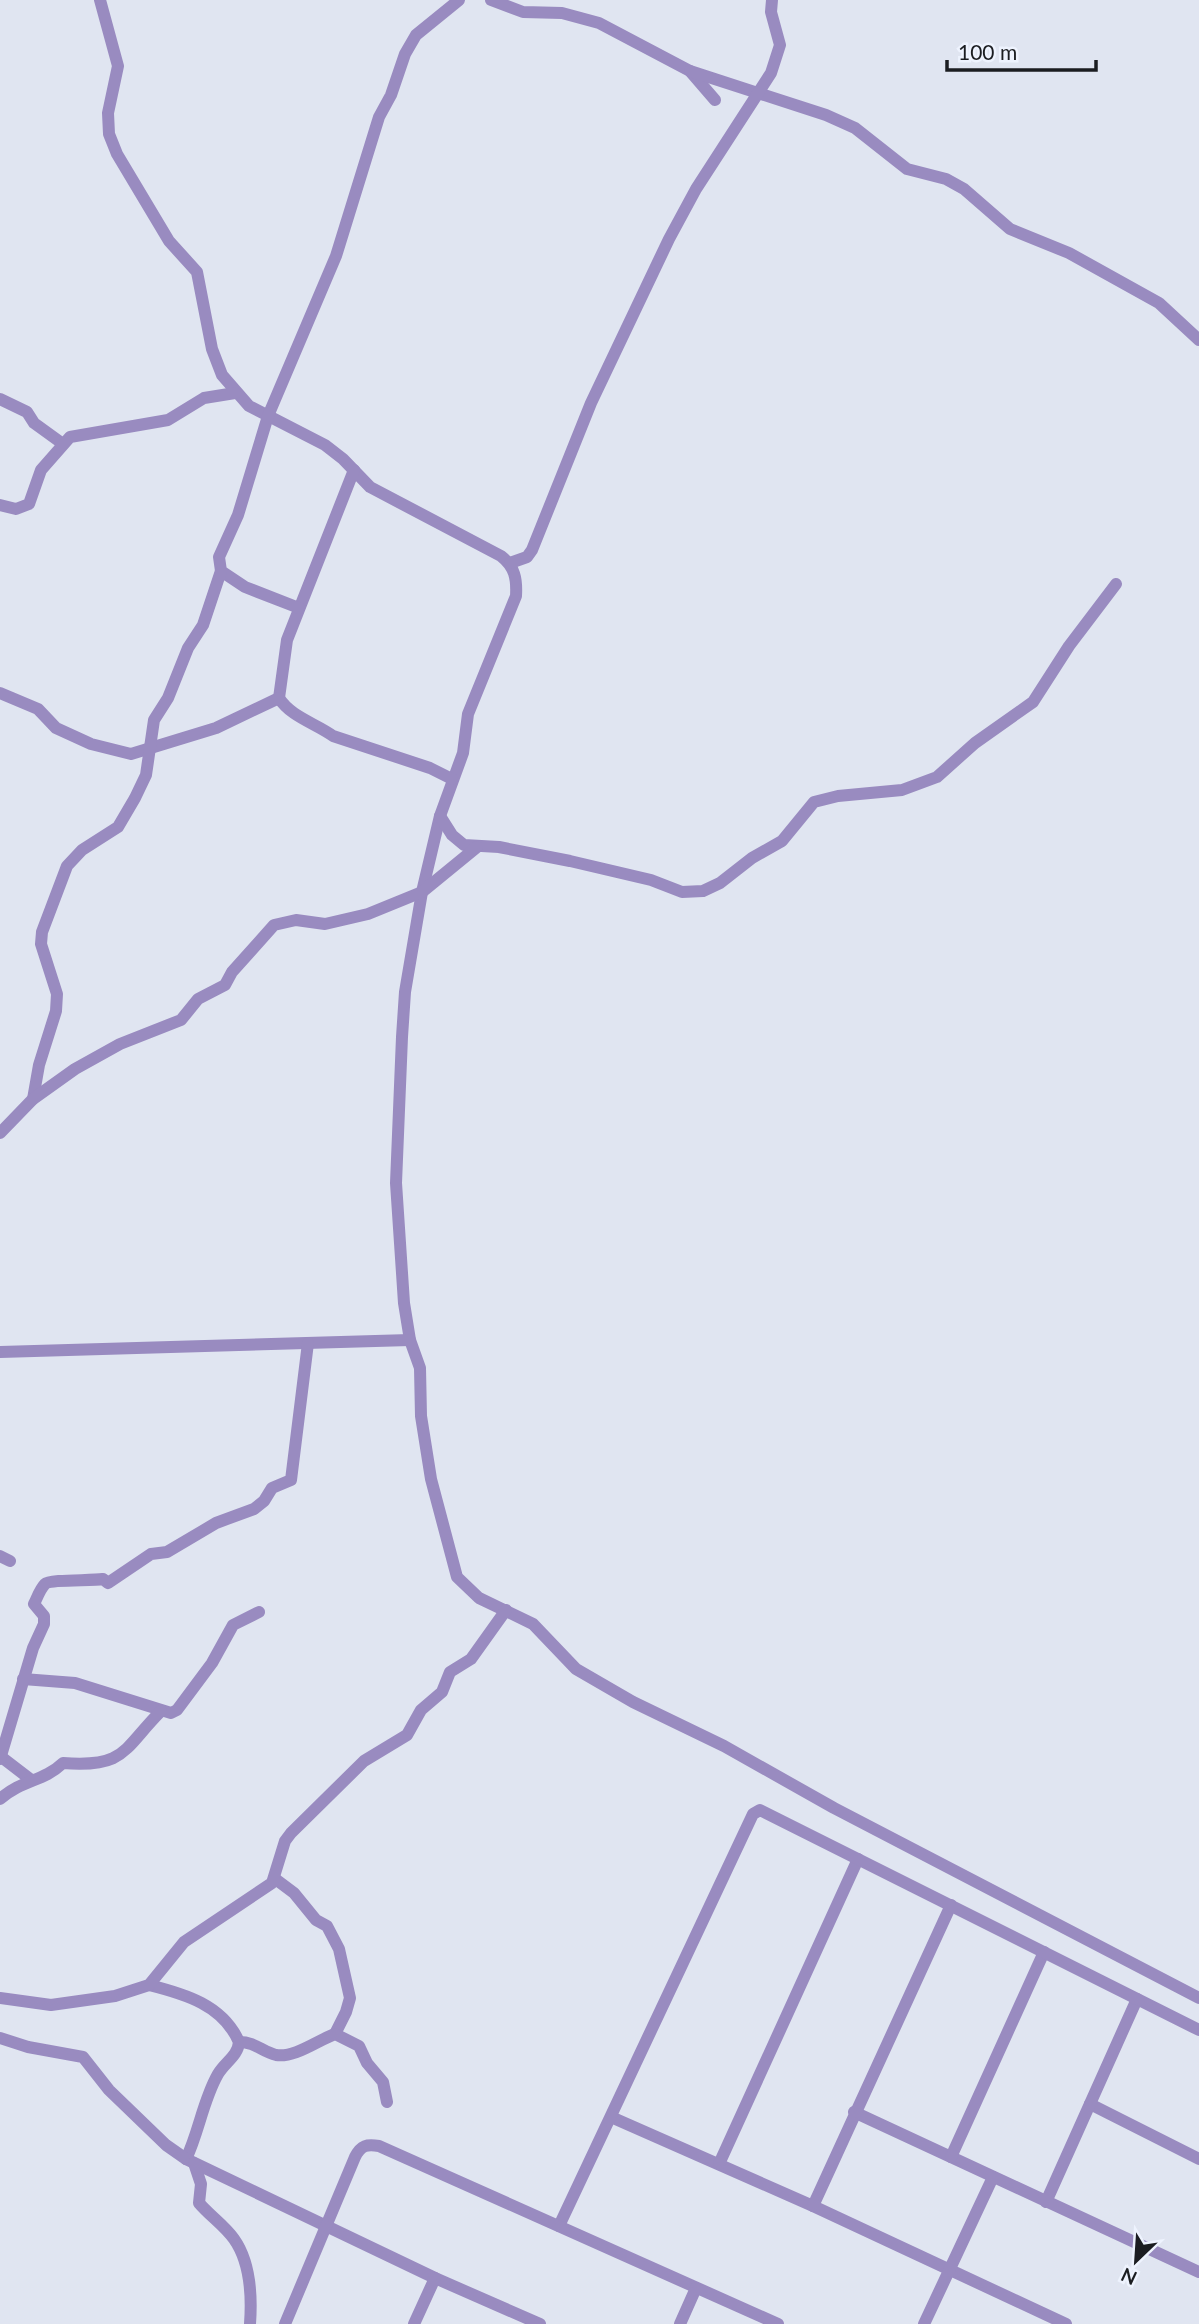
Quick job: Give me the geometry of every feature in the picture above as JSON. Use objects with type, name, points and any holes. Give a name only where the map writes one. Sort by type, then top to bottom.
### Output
[{"type":"street","points":[[100,0],[118,66],[108,113],[109,134],[117,154],[169,241],[197,272],[204,292],[212,349],[222,375],[249,406],[325,445],[379,493],[510,563],[517,580],[516,596],[468,714],[463,753],[440,816],[422,892],[405,992],[396,1143],[400,1260],[410,1340],[420,1368],[421,1416],[430,1479],[457,1577],[480,1598],[533,1624],[576,1669],[633,1702],[724,1746],[834,1808],[1199,1998]]},
{"type":"street","points":[[33,1099],[39,1065],[56,1011],[57,994],[41,944],[42,932],[67,866],[82,850],[122,823],[146,775],[154,720],[168,698],[188,648],[203,625],[220,570],[219,557],[238,515],[268,416],[335,256],[379,117],[391,95],[405,54],[416,35],[459,0]]},
{"type":"street","points":[[491,0],[523,12],[562,13],[590,20],[690,71],[826,115],[855,128],[907,169],[955,184],[977,198],[1010,229],[1069,253],[1159,303],[1199,340]]},
{"type":"street","points":[[510,563],[527,557],[532,550],[591,403],[669,239],[696,190],[771,73],[779,53],[771,12],[772,0]]},
{"type":"street","points":[[690,71],[715,100]]},
{"type":"street","points":[[0,505],[16,509],[29,503],[41,470],[71,437],[168,420],[204,398],[235,393]]},
{"type":"street","points":[[0,399],[27,412],[34,424],[63,444]]},
{"type":"street","points":[[279,698],[287,640],[355,470]]},
{"type":"street","points":[[220,570],[244,587],[299,607]]},
{"type":"street","points":[[440,816],[458,842],[570,861],[651,880],[682,892],[703,891],[720,883],[752,858],[782,841],[814,802],[838,796],[902,790],[937,777],[975,743],[1033,702],[1076,636],[1116,584]]},
{"type":"street","points":[[0,693],[38,709],[56,728],[91,744],[131,754],[216,728],[279,698]]},
{"type":"street","points":[[279,698],[293,713],[322,727],[333,736],[430,768],[452,779]]},
{"type":"street","points":[[0,1133],[33,1099],[75,1069],[120,1044],[181,1020],[198,999],[225,985],[232,972],[274,925],[296,920],[325,924],[368,914],[422,892],[477,847]]},
{"type":"street","points":[[0,1352],[410,1340]]},
{"type":"street","points":[[30,1779],[0,1757],[6,1713],[23,1679],[44,1624],[44,1616],[34,1604],[44,1585],[51,1581],[75,1583],[103,1580],[108,1583],[151,1554],[167,1552],[216,1523],[254,1509],[264,1501],[272,1488],[290,1480],[308,1343]]},
{"type":"street","points":[[0,1998],[51,2005],[115,1996],[149,1985],[184,1942],[264,1890],[274,1878],[285,1841],[291,1833],[364,1762],[407,1735],[421,1710],[440,1695],[450,1672],[471,1659],[506,1610]]},
{"type":"street","points":[[23,1679],[75,1683],[171,1713],[177,1710],[212,1663],[233,1625],[259,1612]]},
{"type":"street","points":[[0,1799],[30,1779],[48,1777],[63,1763],[82,1765],[115,1760],[161,1711]]},
{"type":"street","points":[[559,2226],[753,1814],[760,1810],[769,1812],[1199,2030]]},
{"type":"street","points":[[719,2164],[858,1859]]},
{"type":"street","points":[[239,2042],[252,2042],[277,2055],[287,2054],[335,2034],[350,1998],[339,1949],[327,1926],[316,1920],[294,1893],[274,1878]]},
{"type":"street","points":[[813,2206],[951,1905]]},
{"type":"street","points":[[951,2157],[1044,1952]]},
{"type":"street","points":[[149,1985],[209,2006],[227,2021],[239,2042],[235,2055],[219,2072],[209,2093],[190,2161],[202,2189],[199,2203],[234,2239],[242,2257],[252,2287],[250,2324]]},
{"type":"street","points":[[1046,2202],[1137,1999]]},
{"type":"street","points":[[335,2034],[359,2046],[367,2063],[383,2082],[387,2102]]},
{"type":"street","points":[[0,2038],[28,2048],[83,2057],[110,2090],[166,2145],[190,2161],[435,2278],[540,2324]]},
{"type":"street","points":[[1090,2104],[1199,2158]]},
{"type":"street","points":[[854,2112],[1199,2272]]},
{"type":"street","points":[[611,2117],[813,2206],[1066,2324]]},
{"type":"street","points":[[285,2324],[359,2149],[367,2144],[379,2146],[778,2324]]},
{"type":"street","points":[[924,2324],[993,2177]]},
{"type":"street","points":[[414,2324],[435,2278]]},
{"type":"street","points":[[680,2324],[696,2288]]}]
